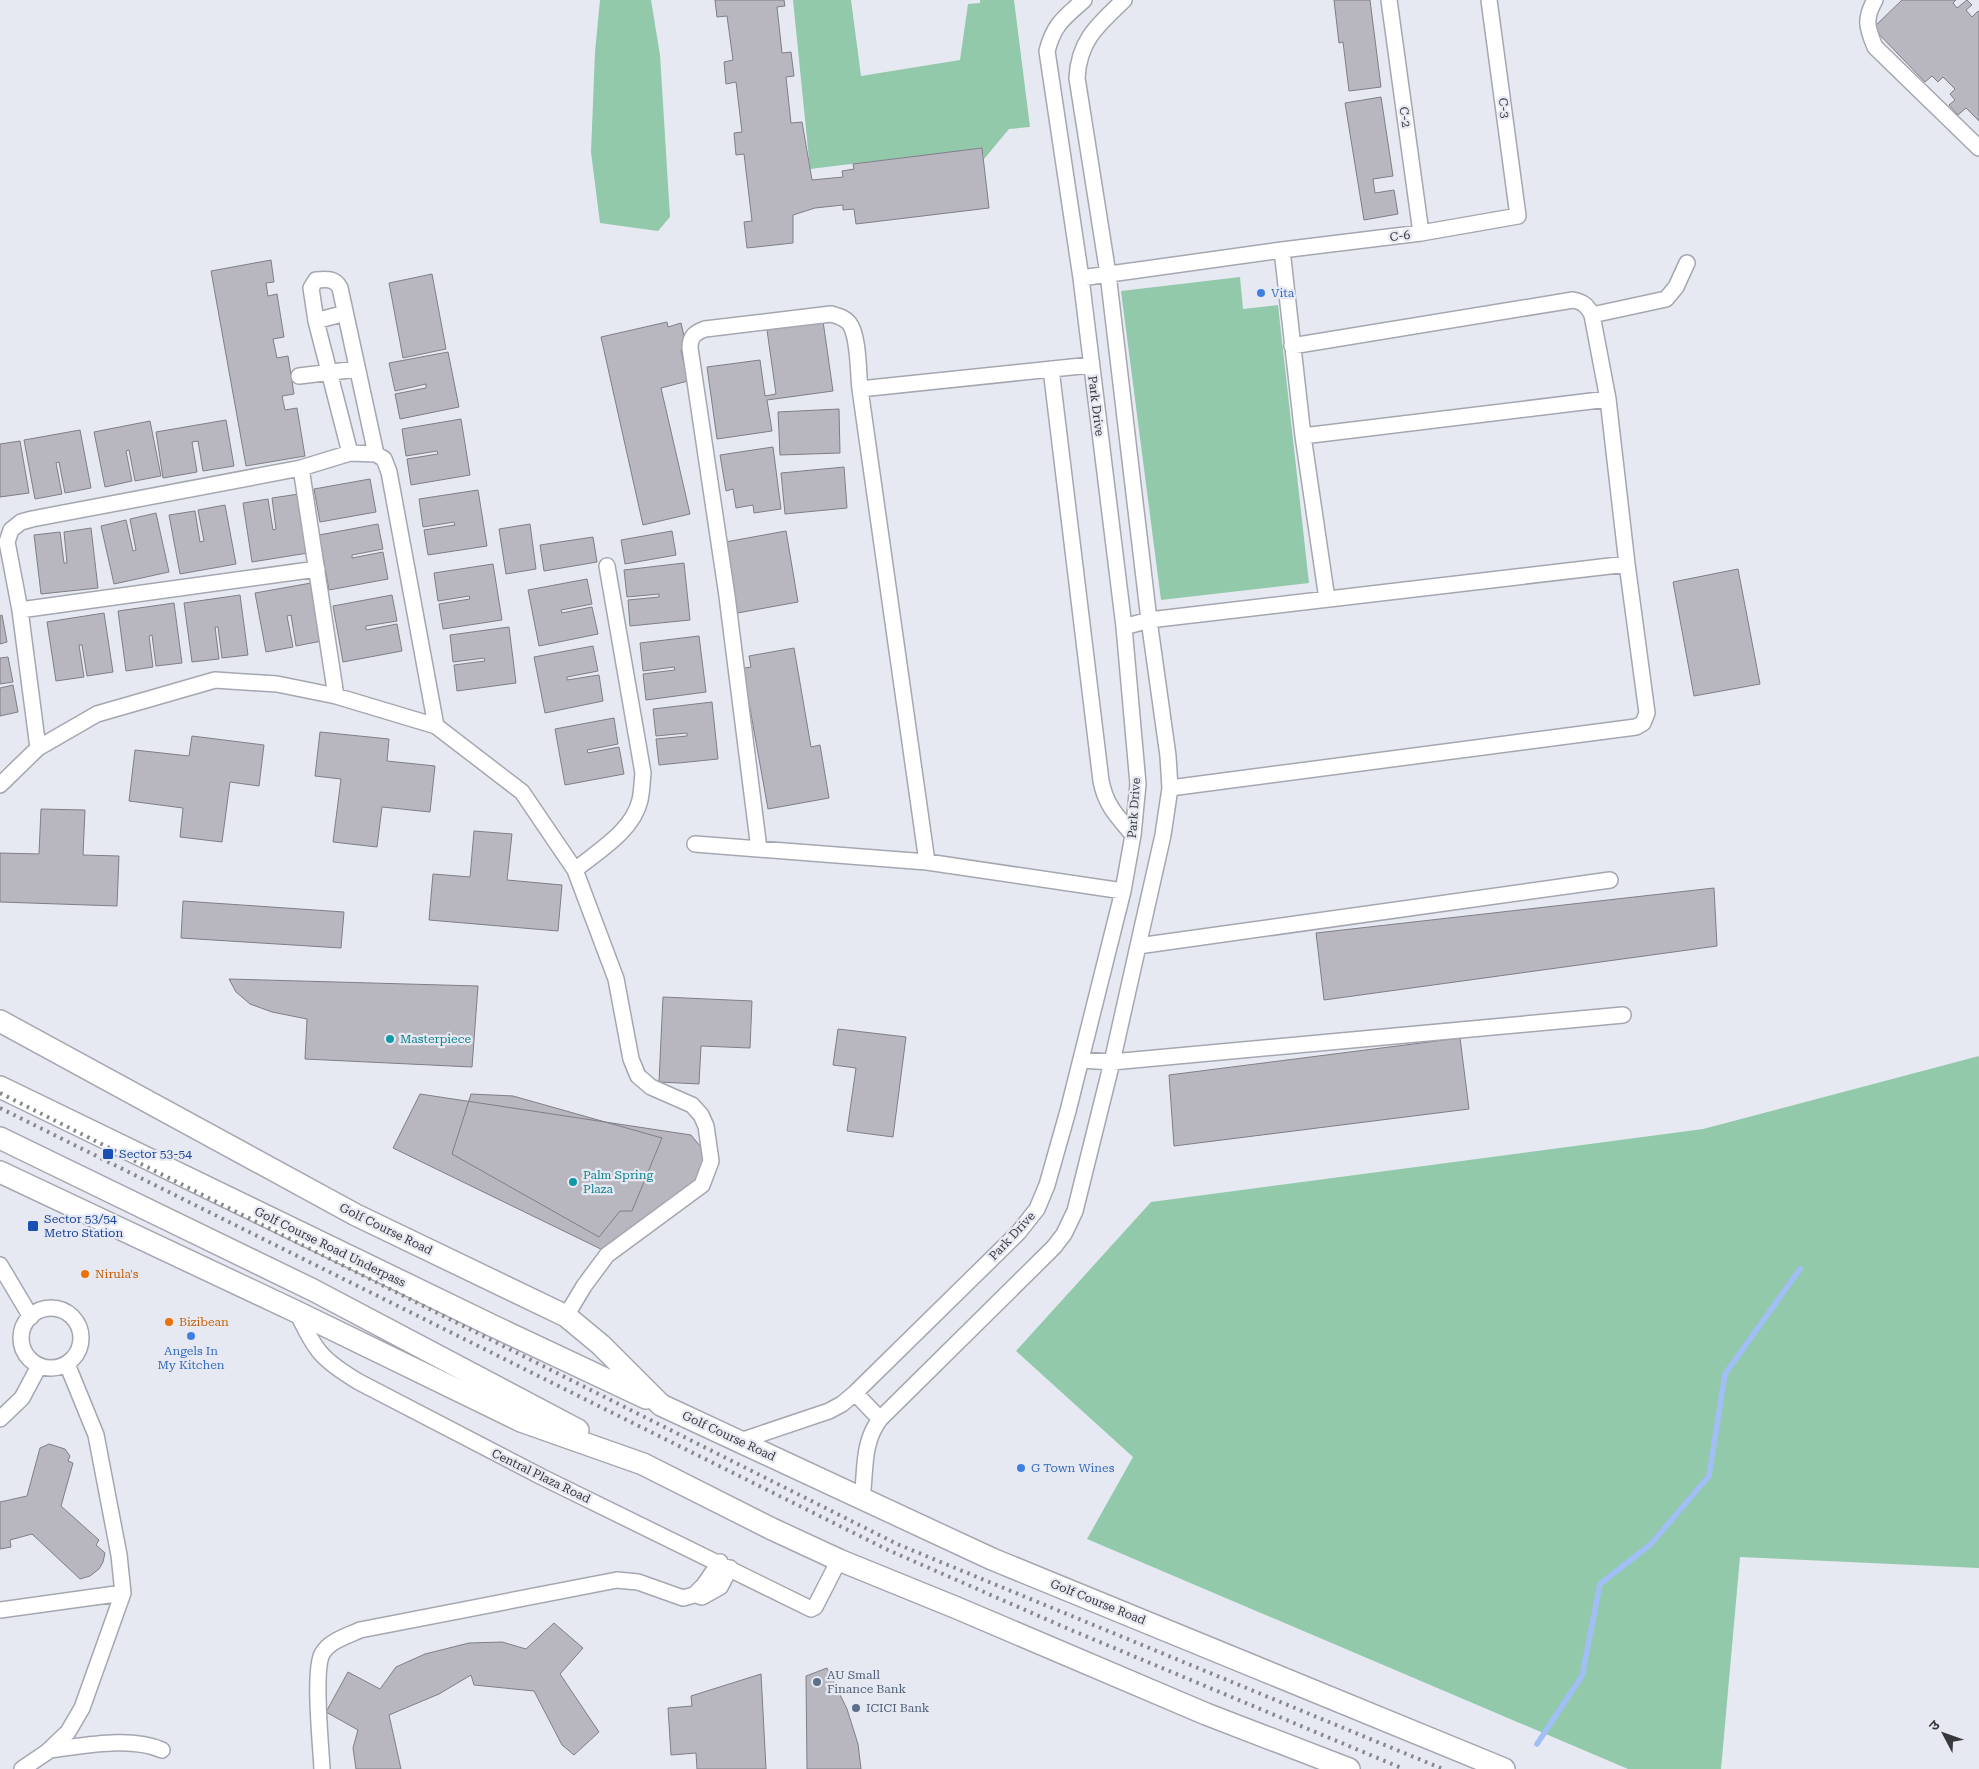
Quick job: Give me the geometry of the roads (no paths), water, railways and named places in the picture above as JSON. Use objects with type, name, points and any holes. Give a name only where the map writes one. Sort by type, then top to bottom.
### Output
[{"type":"main road","name":"Golf Course Road","points":[[0,1021],[356,1215],[566,1316],[601,1345],[661,1404],[992,1559],[1504,1769]]},
{"type":"main road","name":"Golf Course Road Underpass","points":[[0,1087],[491,1325],[661,1404]]},
{"type":"main road","points":[[0,1138],[313,1290],[643,1464],[772,1529],[839,1560],[1206,1714],[1350,1769]]},
{"type":"main road","points":[[0,1172],[297,1312],[521,1421],[643,1464]]},
{"type":"street","name":"Park Drive","points":[[740,1441],[829,1411],[842,1404],[856,1393],[1018,1233],[1037,1209],[1047,1185],[1081,1060],[1123,890],[1133,835],[1138,784],[1124,627],[1081,278],[1047,51],[1051,35],[1060,21],[1084,0]]},
{"type":"street","points":[[862,1498],[866,1446],[872,1429],[880,1418],[1054,1247],[1064,1234],[1075,1211],[1112,1062],[1163,835],[1170,788],[1168,756],[1149,620],[1108,274],[1077,78],[1078,62],[1083,47],[1093,30],[1124,0]]},
{"type":"street","name":"C-2","points":[[1389,0],[1421,234]]},
{"type":"street","name":"C-3","points":[[1489,0],[1518,216]]},
{"type":"street","points":[[1875,0],[1867,18],[1868,30],[1875,47],[1979,148]]},
{"type":"street","name":"C-6","points":[[1081,278],[1282,250],[1421,234],[1518,216]]},
{"type":"street","points":[[1282,250],[1303,436],[1327,599]]},
{"type":"street","points":[[1592,315],[1666,299],[1676,287],[1687,263]]},
{"type":"street","points":[[350,453],[316,321],[311,288],[316,280],[332,280],[337,283],[376,454]]},
{"type":"street","points":[[1170,788],[1636,728],[1643,723],[1647,714],[1626,564],[1608,399],[1592,315],[1588,307],[1582,302],[1573,300],[1292,346]]},
{"type":"street","points":[[316,321],[345,313]]},
{"type":"street","points":[[759,849],[727,596],[690,340],[695,333],[705,329],[831,314],[841,317],[848,322],[854,332],[860,389],[927,862]]},
{"type":"street","points":[[860,389],[1091,364]]},
{"type":"street","points":[[299,376],[357,369]]},
{"type":"street","points":[[1051,369],[1101,781],[1104,796],[1110,809],[1133,835]]},
{"type":"street","points":[[1303,436],[1608,399]]},
{"type":"street","points":[[38,748],[20,610],[7,542],[10,530],[21,522],[301,468],[350,453],[376,454],[384,459],[389,472],[436,726]]},
{"type":"street","points":[[301,468],[336,696]]},
{"type":"street","points":[[1124,627],[1149,620],[1626,564]]},
{"type":"street","points":[[575,870],[616,838],[630,822],[640,801],[643,773],[608,566]]},
{"type":"street","points":[[20,610],[317,570]]},
{"type":"street","points":[[0,784],[38,748],[97,714],[215,680],[277,684],[336,696],[436,726],[522,792],[575,870],[616,979],[631,1059],[638,1076],[651,1086],[692,1105],[701,1115],[708,1132],[711,1160],[702,1185],[607,1255],[584,1286],[566,1316]]},
{"type":"street","points":[[694,844],[927,862],[1123,890]]},
{"type":"street","points":[[1138,946],[1610,880]]},
{"type":"street","points":[[1081,1060],[1112,1062],[1623,1015]]},
{"type":"street","points":[[0,1265],[31,1317]]},
{"type":"street","points":[[48,1308],[58,1309],[74,1319],[79,1328],[81,1338],[79,1348],[67,1364],[58,1368],[39,1366],[24,1353],[21,1344],[21,1334],[24,1325],[31,1317],[38,1311],[48,1308]]},
{"type":"street","name":"Central Plaza Road","points":[[297,1312],[311,1341],[320,1354],[343,1373],[429,1420],[811,1609],[814,1607],[839,1560]]},
{"type":"street","points":[[22,1769],[50,1750],[68,1732],[82,1708],[123,1593],[119,1556],[96,1436],[67,1364]]},
{"type":"street","points":[[0,1419],[22,1398],[39,1366]]},
{"type":"street","points":[[856,1393],[880,1418]]},
{"type":"street","points":[[322,1769],[317,1670],[322,1654],[337,1640],[360,1630],[617,1580],[638,1582],[683,1598],[694,1595],[702,1597],[720,1587],[725,1565]]},
{"type":"street","points":[[0,1610],[123,1593]]},
{"type":"street","points":[[50,1750],[126,1743],[150,1745],[162,1750]]},
{"type":"waterway","points":[[1537,1744],[1582,1676],[1600,1584],[1651,1544],[1709,1476],[1725,1374],[1800,1269]]},
{"type":"railway","points":[[0,1093],[897,1544],[1443,1769]]},
{"type":"railway","points":[[0,1108],[888,1550],[1071,1630],[1404,1769]]},
{"type":"place","name":"Vita","points":[[1261,293]]},
{"type":"place","name":"Masterpiece","points":[[390,1039]]},
{"type":"place","name":"Sector 53-54","points":[[108,1154]]},
{"type":"place","name":"Palm Spring Plaza","points":[[573,1182]]},
{"type":"place","name":"Sector 53/54 Metro Station","points":[[33,1226]]},
{"type":"place","name":"Nirula's","points":[[85,1274]]},
{"type":"place","name":"Bizibean","points":[[169,1322]]},
{"type":"place","name":"Angels In My Kitchen","points":[[191,1336]]},
{"type":"place","name":"G Town Wines","points":[[1021,1468]]},
{"type":"place","name":"AU Small Finance Bank","points":[[817,1682]]},
{"type":"place","name":"ICICI Bank","points":[[856,1708]]}]
